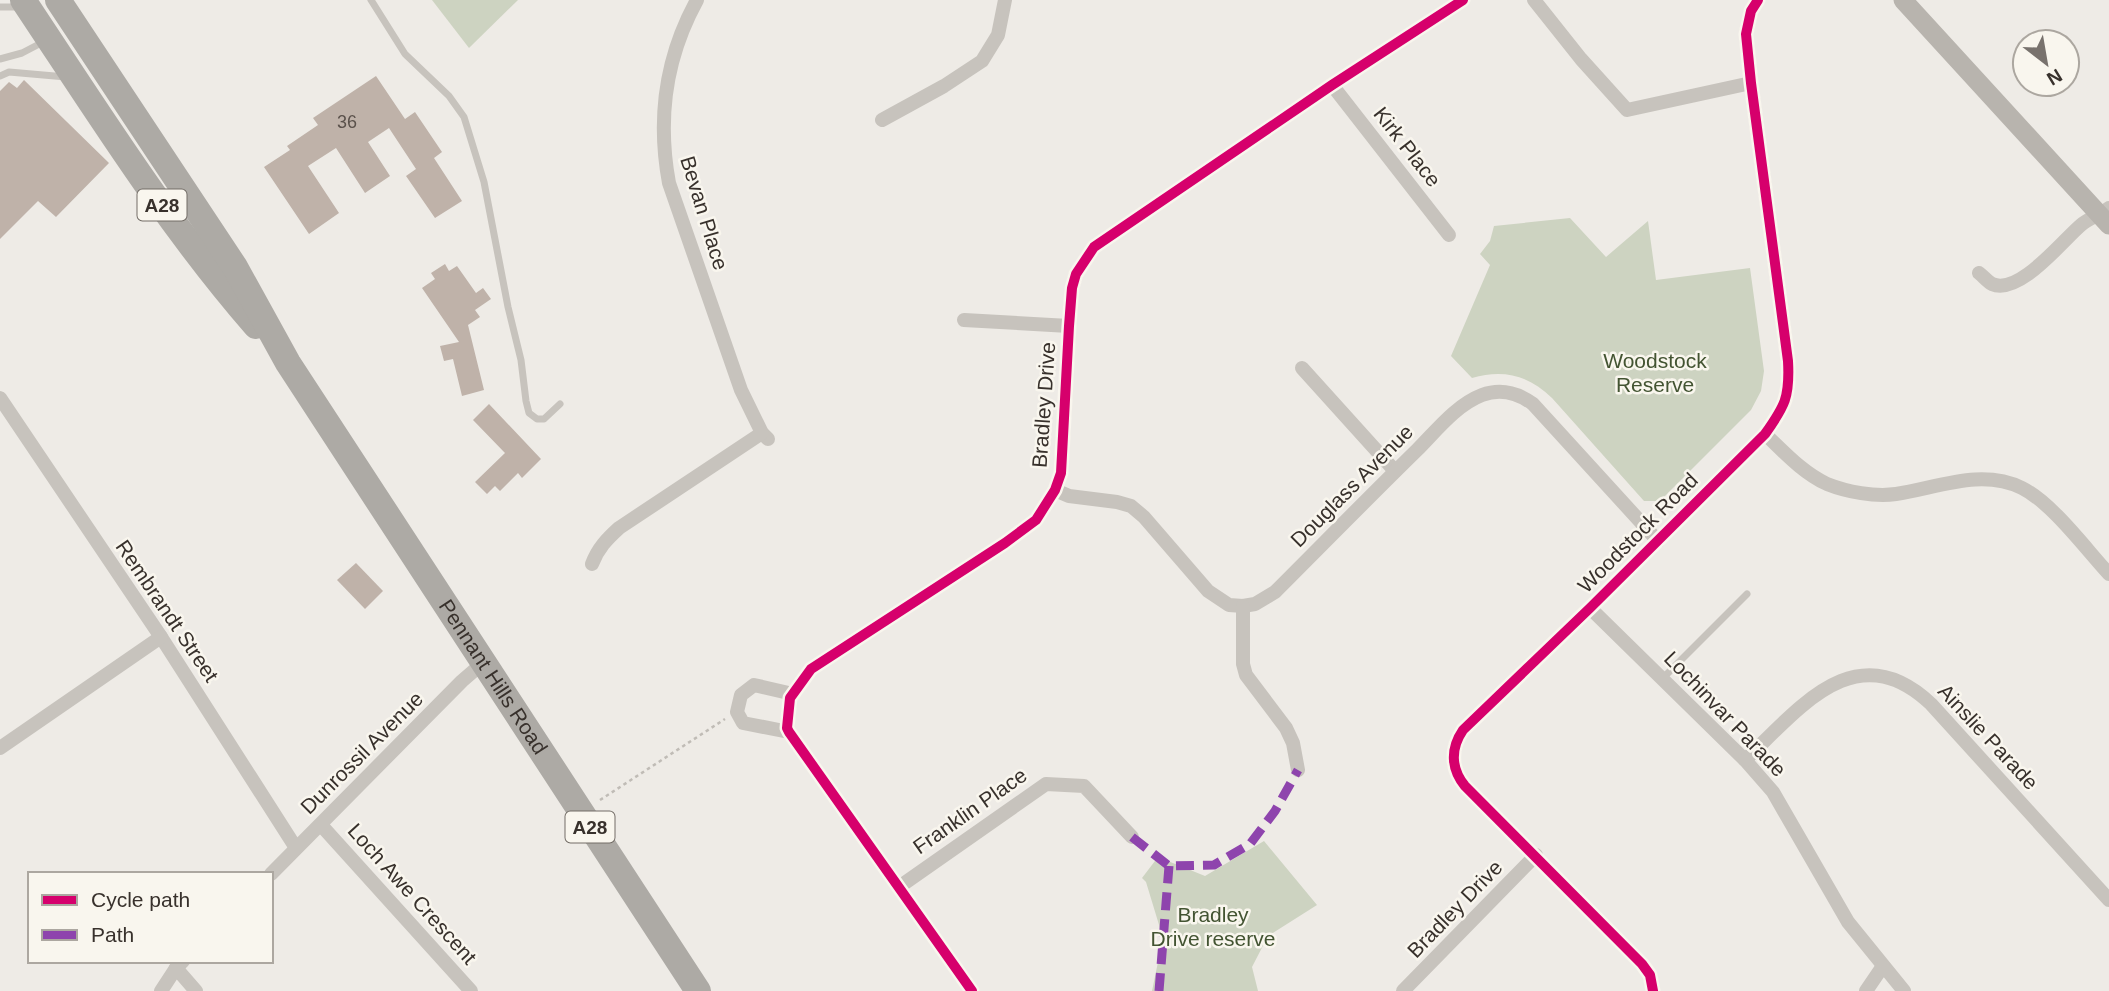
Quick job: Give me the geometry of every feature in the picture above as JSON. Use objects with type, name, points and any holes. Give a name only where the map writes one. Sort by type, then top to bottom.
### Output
[{"type":"highway","name":"Pennant Hills Road","points":[[58,0],[235,267],[288,363],[698,991]]},
{"type":"highway","name":"Pennant Hills Road","points":[[25,3],[74,78],[218,283],[288,363]]},
{"type":"main road","points":[[1903,0],[2106,216]]},
{"type":"street","name":"Bevan Place","points":[[592,564],[605,541],[619,528],[765,436],[741,390],[669,183],[663,152],[669,75],[677,45],[697,0]]},
{"type":"street","points":[[882,120],[944,86],[982,61],[998,35],[1005,0]]},
{"type":"street","name":"Bradley Drive","points":[[789,733],[787,728],[790,698],[811,669],[1005,543],[1036,520],[1055,490],[1061,473],[1072,288],[1076,274],[1094,247],[1332,85],[1463,0]]},
{"type":"street","points":[[1534,0],[1581,59],[1627,110],[1751,83]]},
{"type":"street","name":"Woodstock Road","points":[[1653,991],[1650,975],[1642,964],[1460,780],[1454,766],[1455,747],[1463,730],[1765,434],[1782,410],[1789,380],[1746,34],[1751,11],[1758,0]]},
{"type":"street","name":"Kirk Place","points":[[1332,85],[1449,234]]},
{"type":"street","points":[[1979,273],[1993,284],[2006,286],[2028,275],[2084,222],[2106,216]]},
{"type":"street","points":[[964,320],[1069,326]]},
{"type":"street","points":[[1303,368],[1395,471]]},
{"type":"street","name":"Douglass Avenue","points":[[1244,607],[1275,592],[1468,401],[1486,394],[1513,393],[1533,404],[1658,541]]},
{"type":"street","name":"Rembrandt Street","points":[[0,398],[161,637],[296,848]]},
{"type":"street","points":[[1765,434],[1806,472],[1845,490],[1893,495],[1965,480],[1991,480],[2021,487],[2049,508],[2109,574]]},
{"type":"street","points":[[1055,490],[1069,496],[1131,506],[1144,517],[1208,591],[1229,604],[1244,607],[1243,664],[1246,675],[1286,729],[1293,743],[1298,770]]},
{"type":"street","name":"Lochinvar Parade","points":[[1590,608],[1745,760],[1777,797],[1849,922],[1904,991]]},
{"type":"street","points":[[0,748],[161,637]]},
{"type":"street","name":"Dunrossil Avenue","points":[[273,872],[484,662]]},
{"type":"street","name":"Ainslie Parade","points":[[1745,760],[1813,696],[1831,685],[1863,676],[1895,680],[1931,704],[2109,900]]},
{"type":"street","points":[[793,694],[754,685],[741,695],[737,712],[743,723],[789,733],[972,991]]},
{"type":"street","name":"Franklin Place","points":[[899,887],[1046,784],[1084,786],[1132,837]]},
{"type":"street","name":"Loch Awe Crescent","points":[[321,825],[471,991]]},
{"type":"street","name":"Bradley Drive","points":[[1403,991],[1536,855]]},
{"type":"street","points":[[161,991],[179,965],[196,991]]},
{"type":"street","points":[[1866,991],[1884,965]]},
{"type":"lane","points":[[370,0],[405,54],[449,96],[464,117],[484,182],[521,360],[529,413],[537,419],[544,419],[560,404]]},
{"type":"lane","points":[[0,7],[11,8],[25,3]]},
{"type":"lane","points":[[0,59],[48,39]]},
{"type":"lane","points":[[0,76],[9,72],[74,78]]},
{"type":"lane","points":[[1662,679],[1747,594]]},
{"type":"path","points":[[600,800],[737,712]]},
{"type":"green space","points":[[432,0],[518,0],[469,48]]},
{"type":"green space","name":"Woodstock Reserve","points":[[1570,218],[1606,257],[1648,221],[1656,280],[1750,268],[1764,371],[1761,391],[1751,410],[1660,501],[1644,501],[1543,390],[1525,379],[1505,374],[1472,378],[1451,356],[1490,265],[1480,254],[1490,241],[1494,226]]},
{"type":"green space","name":"Bradley Drive reserve","points":[[1264,841],[1317,905],[1268,936],[1252,967],[1258,991],[1152,991],[1163,938],[1146,882],[1142,878],[1158,857],[1205,876]]},
{"type":"building","points":[[376,76],[405,119],[415,112],[442,152],[434,158],[462,201],[435,218],[406,176],[416,169],[389,128],[368,142],[390,176],[365,193],[336,148],[308,166],[339,213],[309,234],[264,167],[290,150],[287,146],[318,125],[313,118]]},
{"type":"building","points":[[24,80],[109,163],[56,217],[38,201],[0,239],[0,91],[9,82],[17,88]]},
{"type":"building","points":[[445,264],[449,271],[457,266],[476,293],[483,288],[491,299],[475,310],[480,317],[468,325],[484,390],[462,396],[453,359],[444,361],[440,346],[459,342],[422,288],[435,279],[431,273]]},
{"type":"building","points":[[489,404],[541,459],[522,478],[518,473],[500,491],[495,486],[487,494],[475,482],[505,453],[473,420]]},
{"type":"building","points":[[356,563],[383,591],[365,609],[337,580]]},
{"type":"marked path","points":[[1132,837],[1169,866],[1214,865],[1250,844],[1275,811],[1298,770]]},
{"type":"marked path","points":[[1159,991],[1169,866]]},
{"type":"cycle path","points":[[972,991],[789,732],[787,728],[790,698],[811,669],[1036,520],[1055,490],[1061,473],[1072,288],[1076,274],[1094,247],[1332,85],[1463,0]]},
{"type":"cycle path","points":[[1653,991],[1650,975],[1642,964],[1465,786],[1457,773],[1454,752],[1463,730],[1765,434],[1785,400],[1788,361],[1746,34],[1751,11],[1758,0]]}]
